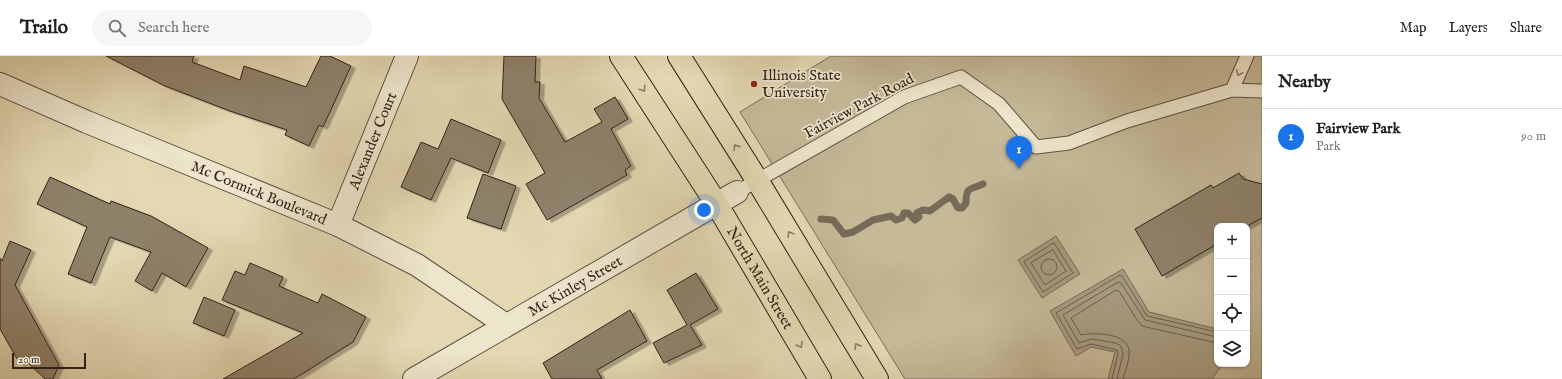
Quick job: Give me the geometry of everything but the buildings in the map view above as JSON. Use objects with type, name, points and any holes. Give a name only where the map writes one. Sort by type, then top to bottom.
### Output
[{"type":"main road","name":"North Main Street","points":[[622,56],[716,203],[820,379]]},
{"type":"main road","points":[[679,56],[757,180],[877,379]]},
{"type":"street","name":"Alexander Court","points":[[338,225],[407,56]]},
{"type":"street","name":"Mc Cormick Boulevard","points":[[0,84],[94,125],[338,225],[417,265],[506,325]]},
{"type":"street","name":"Mc Kinley Street","points":[[414,379],[737,192]]},
{"type":"lane","points":[[1232,90],[1247,56]]},
{"type":"lane","name":"Fairview Park Road","points":[[737,192],[904,97],[961,77],[999,104],[1036,147],[1069,143],[1127,121],[1232,90],[1262,91]]},
{"type":"shaded area","points":[[831,56],[1262,56],[1262,379],[905,379],[740,112]]},
{"type":"water","points":[[1056,236],[1080,274],[1042,298],[1018,260]]},
{"type":"water","points":[[1123,269],[1149,312],[1214,328],[1214,367],[1221,367],[1212,379],[1108,379],[1115,352],[1091,347],[1076,356],[1050,311]]},
{"type":"waterway","points":[[821,219],[833,220],[844,234],[853,232],[873,220],[891,216],[896,220],[902,218],[904,213],[908,213],[915,220],[919,217],[917,213],[923,210],[930,211],[949,197],[953,199],[958,208],[962,208],[966,203],[968,191],[983,184]]},
{"type":"place","name":"Illinois State University","points":[[754,84]]},
{"type":"place","name":"Fairview Park","points":[[1019,169]]}]
